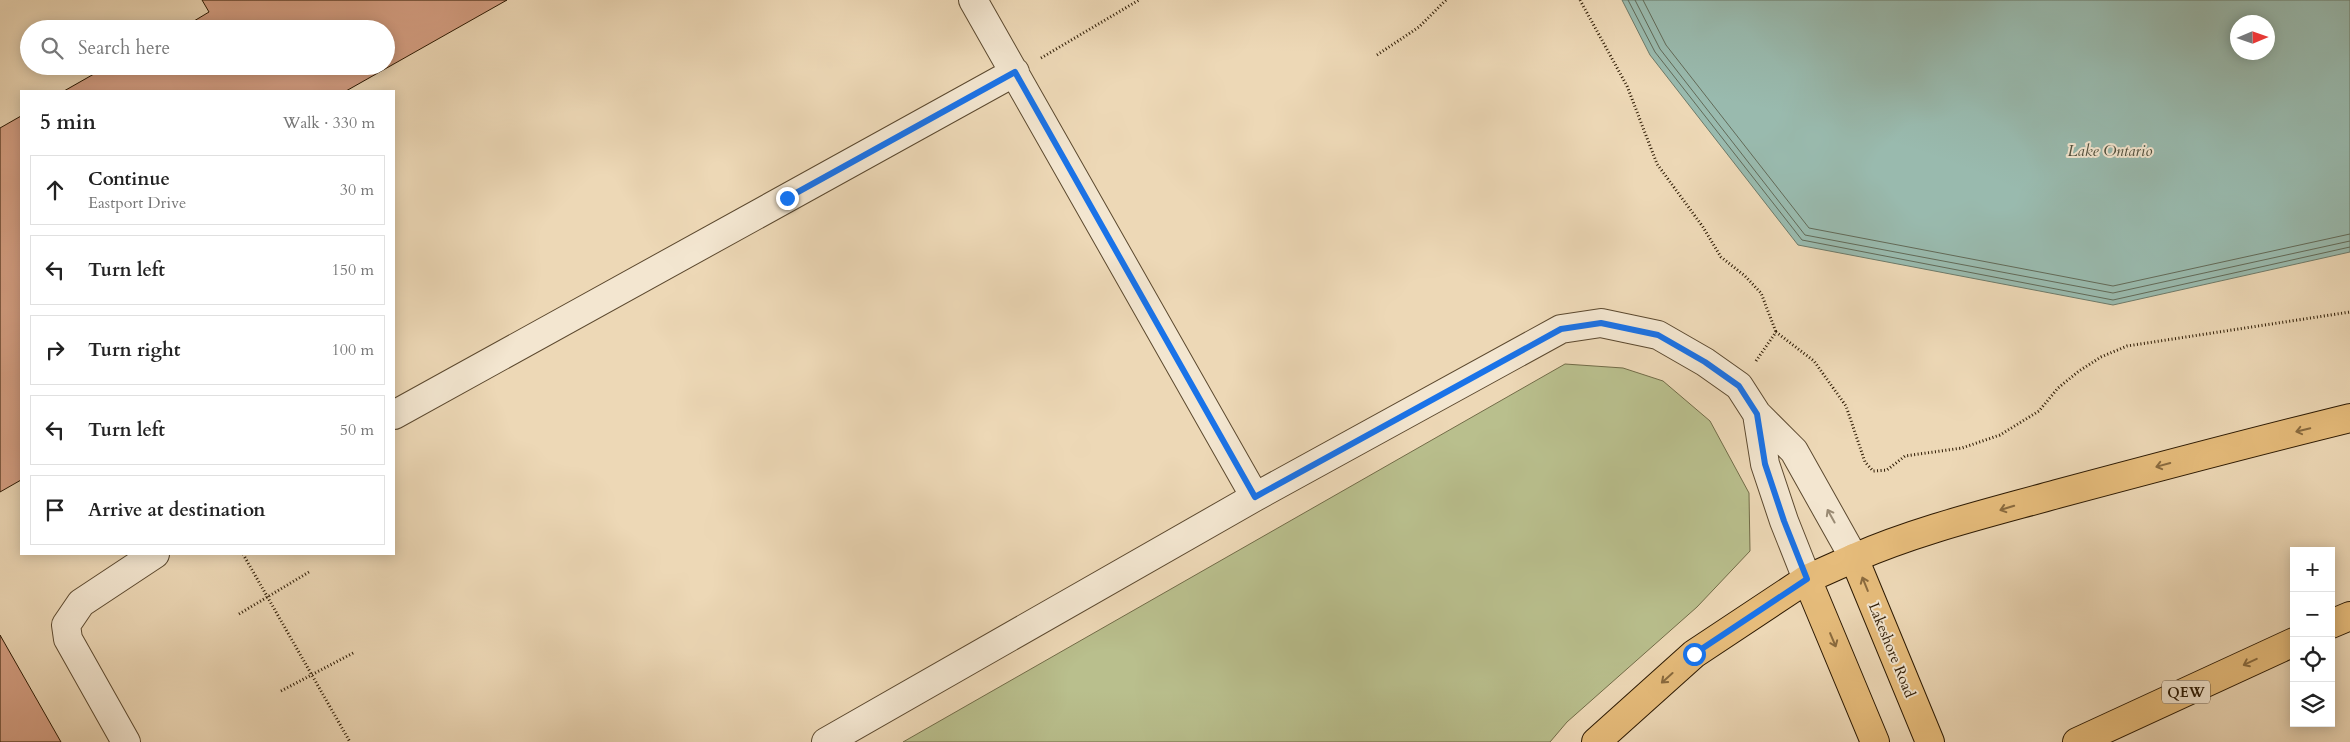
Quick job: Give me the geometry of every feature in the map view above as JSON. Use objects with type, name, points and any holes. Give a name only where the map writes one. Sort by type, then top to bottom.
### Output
[{"type":"main road","points":[[1596,742],[1694,654],[1807,579],[1854,558],[1883,546],[2021,504],[2210,452],[2350,418]]},
{"type":"main road","name":"Lakeshore Road","points":[[1854,558],[1930,742]]},
{"type":"main road","points":[[1807,579],[1876,742]]},
{"type":"main road","points":[[2335,622],[2350,616]]},
{"type":"main road","name":"QEW","points":[[2077,742],[2290,644]]},
{"type":"lane","points":[[973,0],[1255,497]]},
{"type":"lane","points":[[395,414],[1015,72]]},
{"type":"lane","points":[[826,742],[1255,497],[1561,329],[1601,323],[1658,335],[1705,362],[1739,386],[1757,414],[1794,451],[1854,558]]},
{"type":"lane","points":[[1757,414],[1765,464],[1784,521],[1807,579]]},
{"type":"lane","points":[[126,742],[68,639],[66,625],[81,603],[153,555]]},
{"type":"path","points":[[1015,72],[1139,0]]},
{"type":"path","points":[[1377,55],[1419,27],[1446,0]]},
{"type":"path","points":[[1580,0],[1627,86],[1657,164],[1703,227],[1722,257],[1745,276],[1761,293],[1776,332],[1814,361],[1846,406],[1865,462],[1873,471],[1887,470],[1905,456],[1962,448],[2000,434],[2039,411],[2058,388],[2079,371],[2101,357],[2127,346],[2350,312]]},
{"type":"path","points":[[1739,386],[1776,332]]},
{"type":"path","points":[[244,555],[350,742]]},
{"type":"path","points":[[239,614],[309,572]]},
{"type":"path","points":[[281,691],[355,652]]},
{"type":"green space","points":[[1565,364],[1623,368],[1663,381],[1710,421],[1749,493],[1750,551],[1697,607],[1567,722],[1550,742],[903,742]]},
{"type":"water","name":"Lake Ontario","points":[[1622,0],[2350,0],[2350,252],[2113,305],[1798,245],[1650,55]]},
{"type":"building","points":[[202,0],[507,0],[395,63],[395,20],[196,20],[209,12]]},
{"type":"building","points":[[92,75],[374,75],[348,90],[66,90]]},
{"type":"building","points":[[20,117],[20,481],[0,492],[0,128]]},
{"type":"building","points":[[0,635],[61,742],[0,742]]},
{"type":"route","points":[[787,198],[1015,72],[1255,497],[1388,426],[1561,329],[1601,323],[1658,335],[1705,362],[1739,386],[1757,414],[1765,464],[1784,521],[1807,579],[1694,654]]}]
